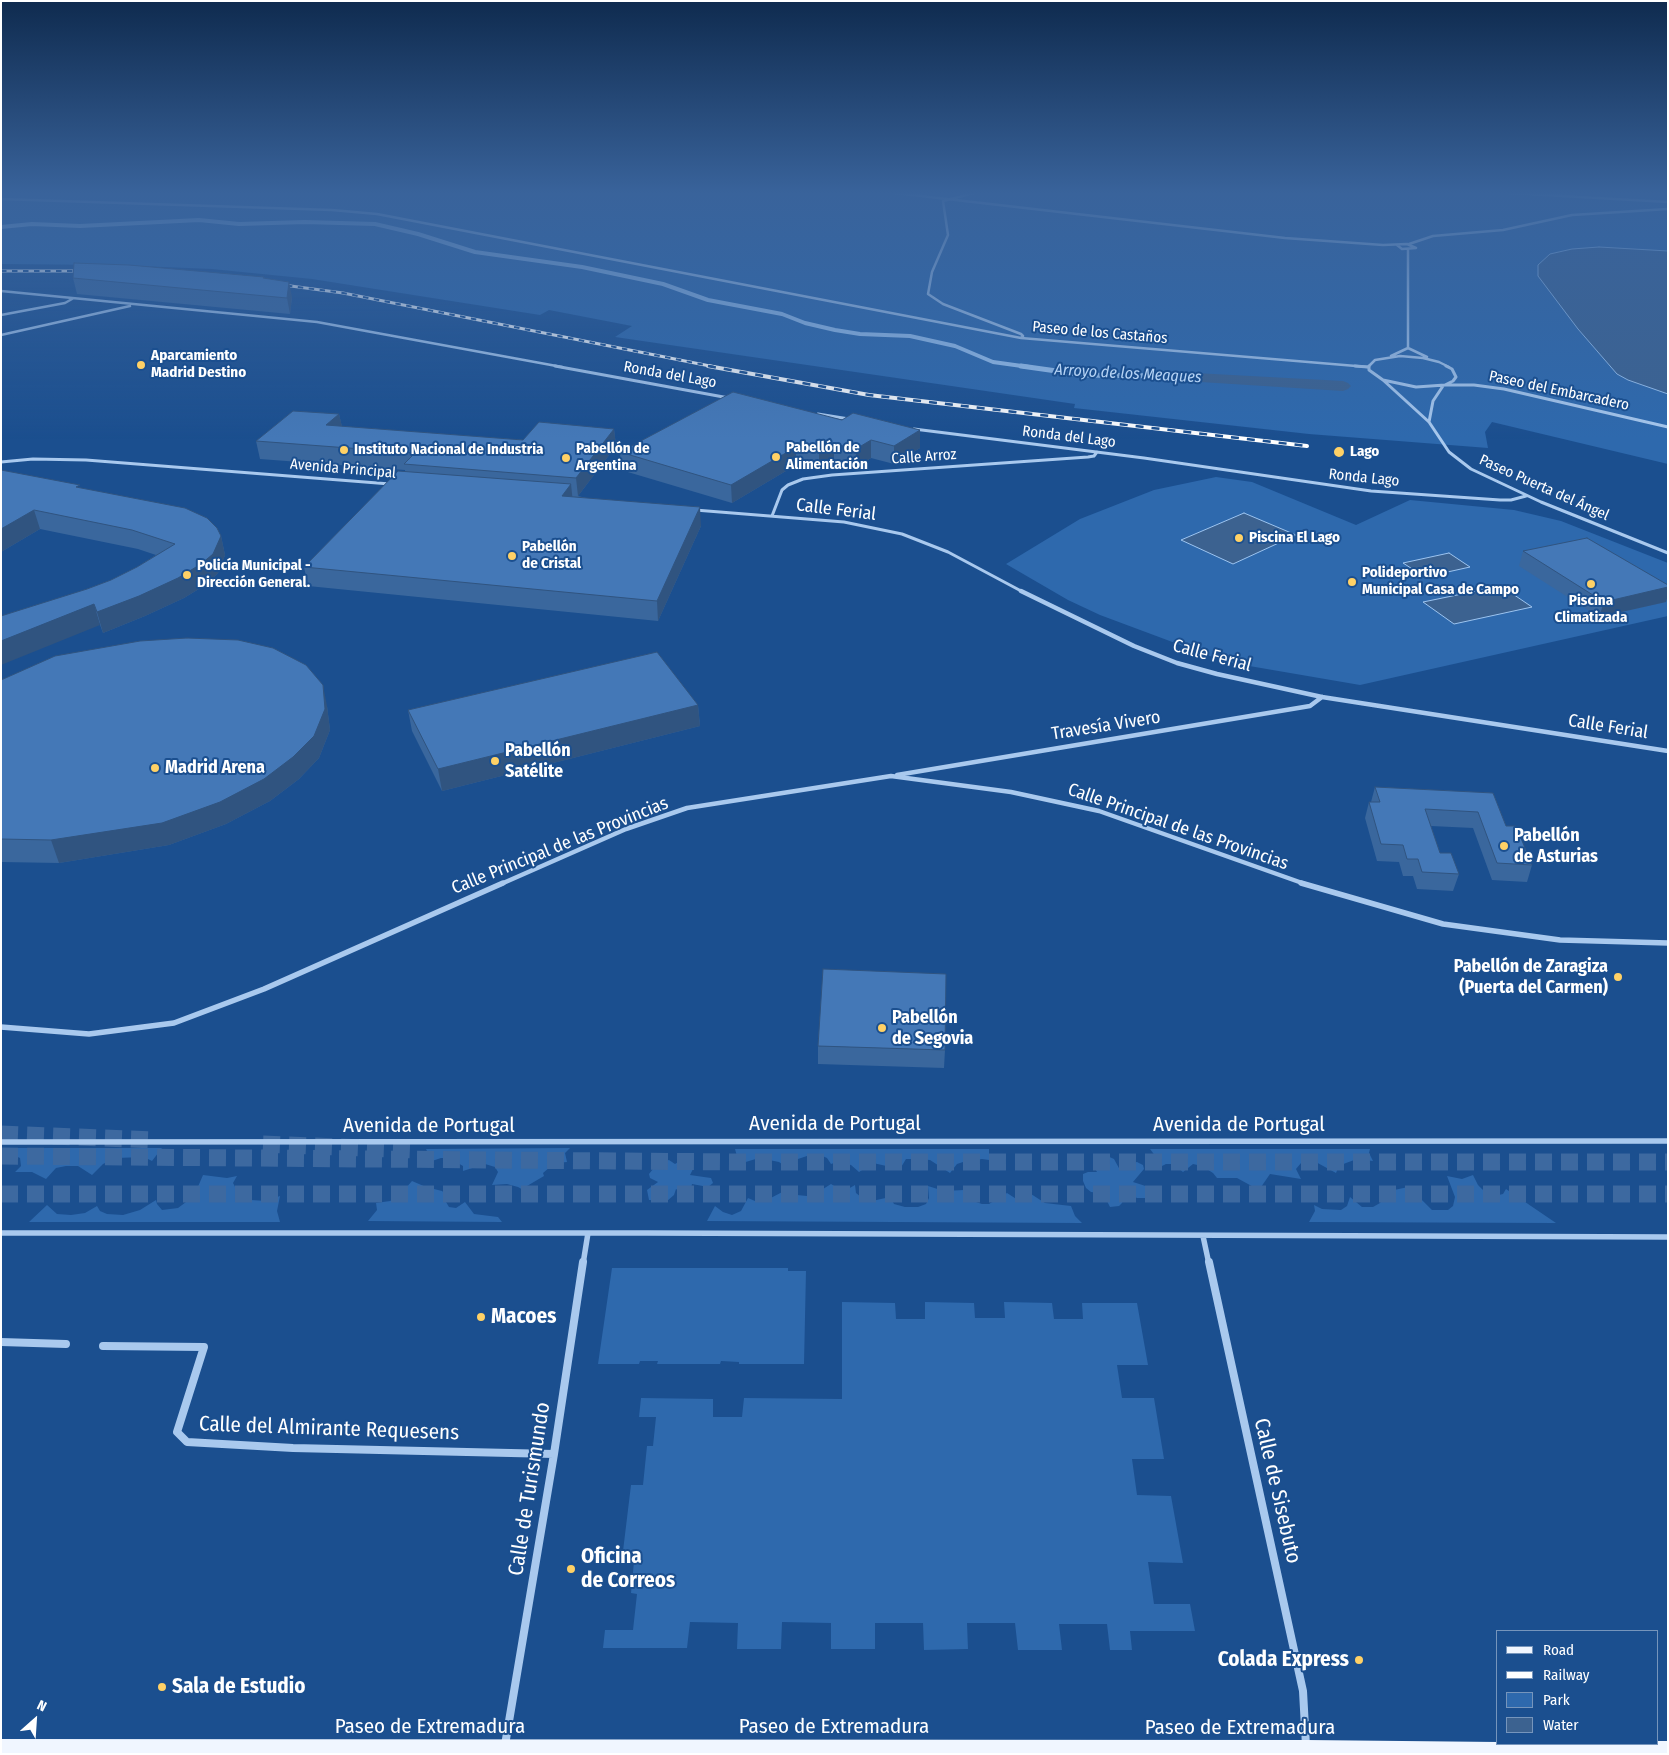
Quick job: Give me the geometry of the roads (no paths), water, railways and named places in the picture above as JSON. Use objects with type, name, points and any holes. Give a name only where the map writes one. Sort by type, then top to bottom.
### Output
[{"type":"main road","name":"Paseo de Extremadura","points":[[1,1750],[1668,1752]]},
{"type":"street","name":"Paseo de los Castaños","points":[[693,275],[1021,338],[1368,367]]},
{"type":"street","points":[[931,275],[928,294],[943,304],[1020,334],[1021,338]]},
{"type":"street","points":[[1408,275],[1408,348]]},
{"type":"street","points":[[1,291],[72,299],[102,305],[135,305]]},
{"type":"street","points":[[1,314],[72,299]]},
{"type":"street","points":[[97,314],[102,305]]},
{"type":"street","points":[[1,335],[135,305]]},
{"type":"street","name":"Ronda del Lago","points":[[135,305],[317,322],[736,399]]},
{"type":"street","points":[[1389,357],[1408,348]]},
{"type":"street","points":[[1408,348],[1447,366],[1455,373],[1455,379],[1444,385],[1433,401],[1429,422]]},
{"type":"street","points":[[1368,367],[1375,360],[1389,357],[1411,357],[1434,361]]},
{"type":"street","name":"Paseo Puerta del Ángel","points":[[1368,367],[1372,374],[1383,380],[1429,422],[1444,446],[1471,469],[1526,496],[1668,553]]},
{"type":"street","name":"Paseo del Embarcadero","points":[[1383,380],[1416,387],[1474,385],[1504,389],[1668,427]]},
{"type":"street","points":[[812,413],[855,420]]},
{"type":"street","name":"Ronda del Lago","points":[[910,428],[1201,466]]},
{"type":"street","name":"Calle Arroz","points":[[772,516],[782,490],[788,485],[803,479],[1088,457],[1094,456],[1097,452]]},
{"type":"street","name":"Avenida Principal","points":[[1,462],[34,459],[86,460],[400,485]]},
{"type":"street","name":"Ronda Lago","points":[[1201,466],[1313,484],[1399,494],[1500,500],[1511,500],[1526,496]]},
{"type":"street","points":[[690,509],[772,516]]},
{"type":"street","name":"Calle Ferial","points":[[772,516],[873,527],[928,543],[1043,603],[1134,646],[1177,663],[1218,674],[1322,697],[1668,751]]},
{"type":"street","name":"Travesía Vivero","points":[[891,776],[1310,706],[1322,697]]},
{"type":"street","name":"Calle Principal de las Provincias","points":[[1,1026],[89,1034],[174,1023],[264,989],[626,829],[687,808],[891,776],[1011,792],[1099,811],[1300,882],[1443,924],[1560,940],[1668,943]]},
{"type":"street","name":"Avenida de Portugal","points":[[1,1142],[1668,1141]]},
{"type":"street","points":[[1,1233],[1668,1237]]},
{"type":"street","name":"Calle de Turismundo","points":[[502,1752],[554,1454],[588,1233]]},
{"type":"street","name":"Calle de Sisebuto","points":[[1203,1236],[1303,1691],[1306,1752]]},
{"type":"street","points":[[1,1342],[66,1344]]},
{"type":"street","name":"Calle del Almirante Requesens","points":[[103,1346],[204,1347],[177,1432],[187,1442],[293,1448],[554,1454]]},
{"type":"water","points":[[1668,275],[1668,394],[1628,380],[1617,374],[1578,329],[1538,276]]},
{"type":"water","name":"Piscina El Lago","points":[[1244,513],[1296,535],[1233,564],[1181,540]]},
{"type":"water","points":[[1449,553],[1470,567],[1425,577],[1403,563]]},
{"type":"water","points":[[1501,586],[1532,607],[1454,624],[1423,602]]},
{"type":"waterway","name":"Arroyo de los Meaques","points":[[620,275],[663,284],[708,300],[782,314],[805,323],[835,330],[860,334],[910,336],[955,346],[993,362],[1029,367]]},
{"type":"waterway","name":"Arroyo de los Meaques","points":[[1021,366],[1085,375],[1158,376]]},
{"type":"waterway","name":"Arroyo de los Meaques","points":[[1158,376],[1343,386]]},
{"type":"tunnel","points":[[1,1134],[155,1140]]},
{"type":"tunnel","points":[[263,1144],[415,1150]]},
{"type":"tunnel","points":[[1,1156],[741,1162],[1668,1162]]},
{"type":"tunnel","points":[[1,1194],[1668,1194]]},
{"type":"railway","points":[[276,284],[343,293],[715,367]]},
{"type":"railway","points":[[708,366],[869,395],[1307,446]]},
{"type":"place","name":"Aparcamiento Madrid Destino","points":[[141,365]]},
{"type":"place","name":"Instituto Nacional de Industria","points":[[344,450]]},
{"type":"place","name":"Lago","points":[[1339,452]]},
{"type":"place","name":"Pabellón de Alimentación","points":[[776,457]]},
{"type":"place","name":"Pabellón de Argentina","points":[[566,458]]},
{"type":"place","name":"Piscina El Lago","points":[[1239,538]]},
{"type":"place","name":"Pabellón de Cristal","points":[[512,556]]},
{"type":"place","name":"Policía Municipal - Dirección General.","points":[[187,575]]},
{"type":"place","name":"Polideportivo Municipal Casa de Campo","points":[[1352,582]]},
{"type":"place","name":"Piscina Climatizada","points":[[1591,584]]},
{"type":"place","name":"Pabellón Satélite","points":[[495,761]]},
{"type":"place","name":"Madrid Arena","points":[[155,768]]},
{"type":"place","name":"Pabellón de Asturias","points":[[1504,846]]},
{"type":"place","name":"Pabellón de Zaragiza (Puerta del Carmen)","points":[[1618,977]]},
{"type":"place","name":"Pabellón de Segovia","points":[[882,1028]]},
{"type":"place","name":"Macoes","points":[[481,1317]]},
{"type":"place","name":"Oficina de Correos","points":[[571,1569]]},
{"type":"place","name":"Colada Express","points":[[1359,1660]]},
{"type":"place","name":"Sala de Estudio","points":[[162,1687]]}]
